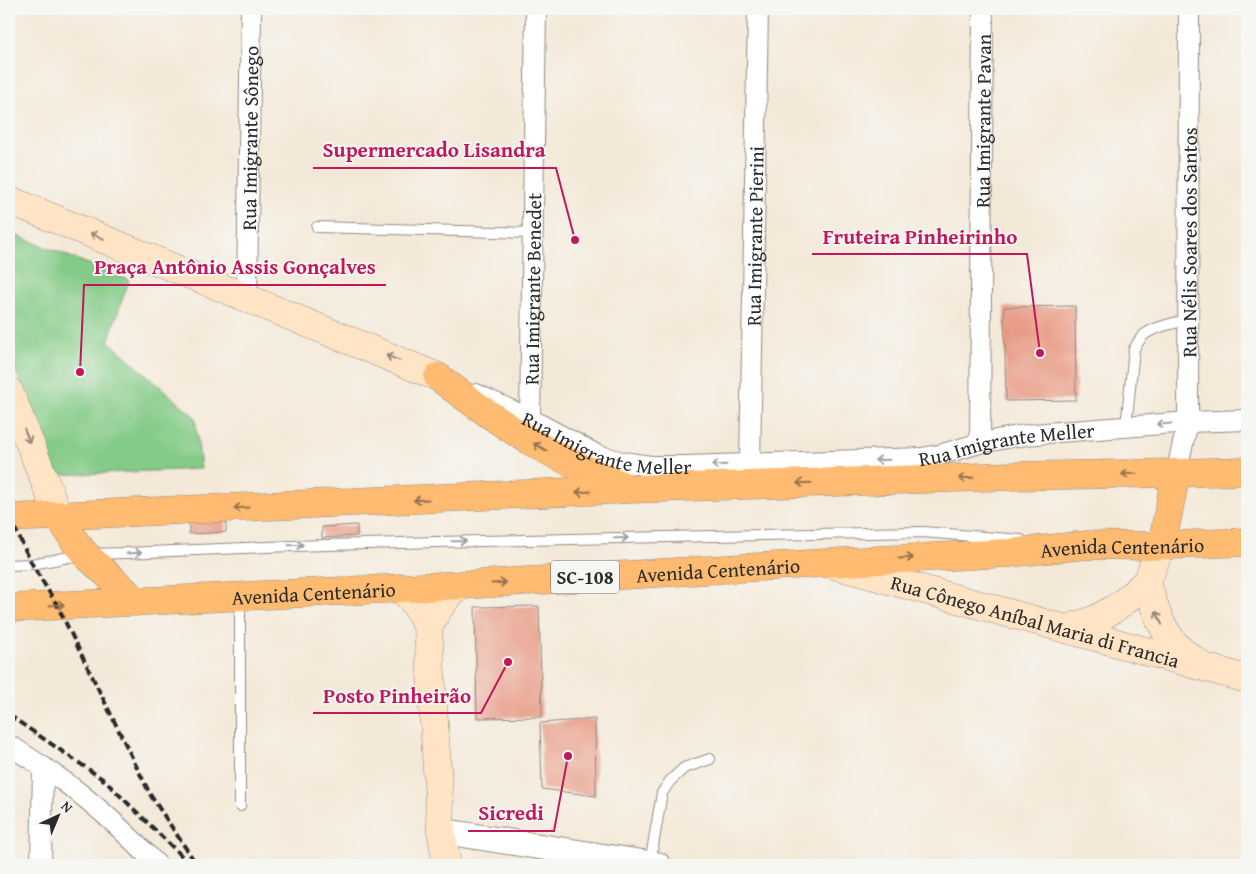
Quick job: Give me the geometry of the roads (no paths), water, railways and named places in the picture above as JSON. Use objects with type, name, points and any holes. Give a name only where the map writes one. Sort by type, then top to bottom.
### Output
[{"type":"main road","name":"Rua Imigrante Meller","points":[[9,200],[438,377]]},
{"type":"main road","points":[[438,377],[482,410],[532,442],[573,464],[632,489]]},
{"type":"main road","points":[[9,391],[58,517],[85,554],[137,602]]},
{"type":"main road","points":[[9,518],[632,489],[1013,476],[1247,471]]},
{"type":"main road","points":[[1067,629],[1096,619],[1112,610],[1147,581],[1162,545],[1167,511],[1176,474]]},
{"type":"main road","name":"Avenida Centenário","points":[[9,608],[462,585],[1009,553],[1087,545],[1148,546],[1247,542]]},
{"type":"main road","name":"Rua Cônego Aníbal Maria di Francia","points":[[825,563],[1247,679]]},
{"type":"main road","points":[[1147,581],[1154,608],[1164,629],[1177,646],[1202,666]]},
{"type":"main road","points":[[428,628],[437,611],[449,595],[462,585]]},
{"type":"main road","points":[[401,588],[420,610],[428,628],[441,830],[447,865]]},
{"type":"street","name":"Rua Imigrante Sônego","points":[[247,298],[252,9]]},
{"type":"street","name":"Rua Imigrante Benedet","points":[[530,419],[536,9]]},
{"type":"street","name":"Rua Imigrante Pierini","points":[[750,464],[758,9]]},
{"type":"street","name":"Rua Imigrante Pavan","points":[[980,443],[983,9]]},
{"type":"street","name":"Rua Nélis Soares dos Santos","points":[[1176,474],[1188,422],[1189,9]]},
{"type":"street","name":"Rua Imigrante Meller","points":[[438,377],[530,419],[597,455],[622,462],[651,466],[921,458],[939,455],[980,443],[1046,432],[1188,422],[1247,420]]},
{"type":"street","points":[[9,745],[67,784],[100,810],[157,865]]},
{"type":"street","points":[[41,865],[43,767]]},
{"type":"street","points":[[441,830],[654,865]]},
{"type":"lane","points":[[317,226],[533,233]]},
{"type":"lane","points":[[1126,427],[1134,349],[1138,342],[1144,334],[1188,320]]},
{"type":"lane","points":[[9,565],[32,564],[85,554],[301,545],[761,534],[923,532],[1087,545]]},
{"type":"lane","points":[[240,596],[240,806]]},
{"type":"lane","points":[[654,865],[662,792],[670,781],[684,768],[710,759]]},
{"type":"railway","points":[[9,516],[32,564],[57,605],[151,796],[197,865]]},
{"type":"railway","points":[[9,715],[104,780],[191,865]]},
{"type":"place","name":"Supermercado Lisandra","points":[[575,240]]},
{"type":"place","name":"Fruteira Pinheirinho","points":[[1040,353]]},
{"type":"place","name":"Praça Antônio Assis Gonçalves","points":[[80,372]]},
{"type":"place","name":"Posto Pinheirão","points":[[508,662]]},
{"type":"place","name":"Sicredi","points":[[568,756]]}]
